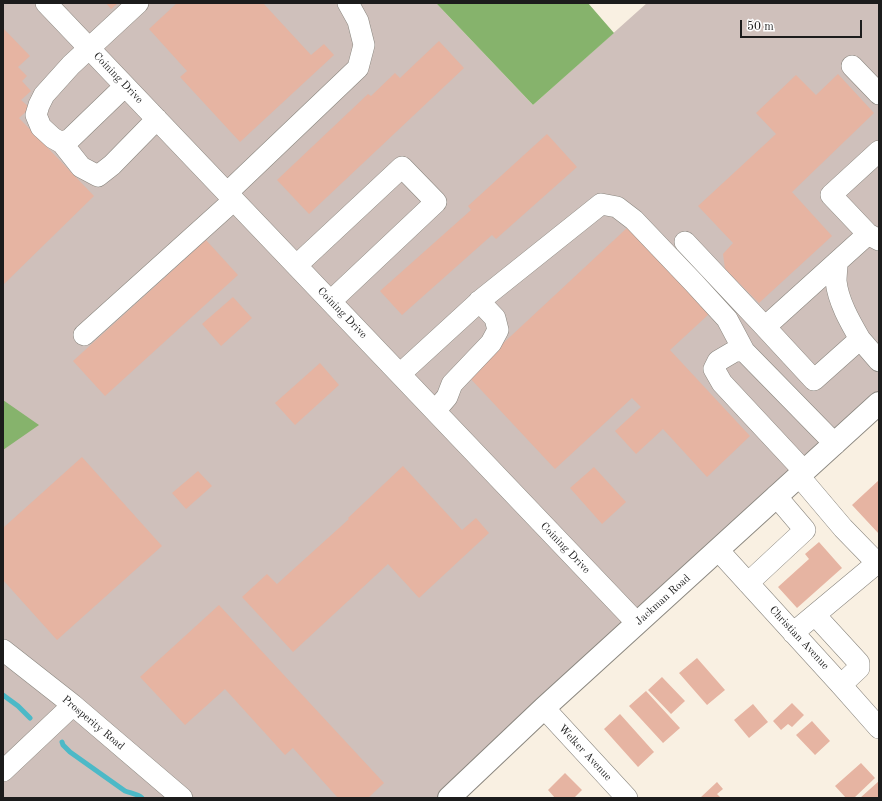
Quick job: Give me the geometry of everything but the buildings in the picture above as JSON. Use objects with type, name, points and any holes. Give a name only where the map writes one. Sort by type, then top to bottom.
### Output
[{"type":"main road","name":"Jackman Road","points":[[449,798],[544,708],[879,403]]},
{"type":"street","name":"Coining Drive","points":[[46,3],[637,623]]},
{"type":"street","points":[[138,3],[71,65],[44,95],[36,115],[41,127],[53,138],[62,143],[81,167],[98,176],[112,165],[157,119]]},
{"type":"street","points":[[84,335],[231,196],[358,68],[364,46],[358,21],[348,3]]},
{"type":"street","points":[[852,66],[879,94]]},
{"type":"street","points":[[62,143],[70,139],[125,86]]},
{"type":"street","points":[[765,327],[837,262],[874,237],[831,195],[879,151]]},
{"type":"street","points":[[297,265],[402,167],[436,202],[331,301]]},
{"type":"street","points":[[400,374],[479,301],[601,204],[617,207],[634,220],[727,319],[744,351],[835,444]]},
{"type":"street","points":[[686,242],[814,380],[860,339]]},
{"type":"street","points":[[837,262],[836,282],[847,314],[860,339],[879,361]]},
{"type":"street","points":[[435,411],[447,398],[452,384],[491,343],[498,330],[495,318],[479,301]]},
{"type":"street","points":[[744,351],[735,351],[718,362],[714,369],[722,383],[802,474],[843,528],[878,564],[793,633]]},
{"type":"street","points":[[748,582],[805,530],[776,496]]},
{"type":"street","name":"Christian Avenue","points":[[718,550],[841,684],[879,728]]},
{"type":"street","points":[[815,615],[859,663],[859,668],[841,684]]},
{"type":"street","name":"Prosperity Road","points":[[3,650],[72,705],[182,798]]},
{"type":"street","points":[[3,771],[72,705]]},
{"type":"street","name":"Welker Avenue","points":[[544,708],[627,798]]},
{"type":"shaded area","points":[[3,3],[436,3],[533,105],[647,3],[879,3],[879,403],[447,798],[3,798]]},
{"type":"green space","points":[[436,3],[588,3],[614,33],[533,105]]},
{"type":"green space","points":[[3,400],[39,425],[3,450]]},
{"type":"waterway","points":[[3,695],[18,706],[30,718]]},
{"type":"waterway","points":[[62,742],[70,752],[125,791],[142,798]]}]
